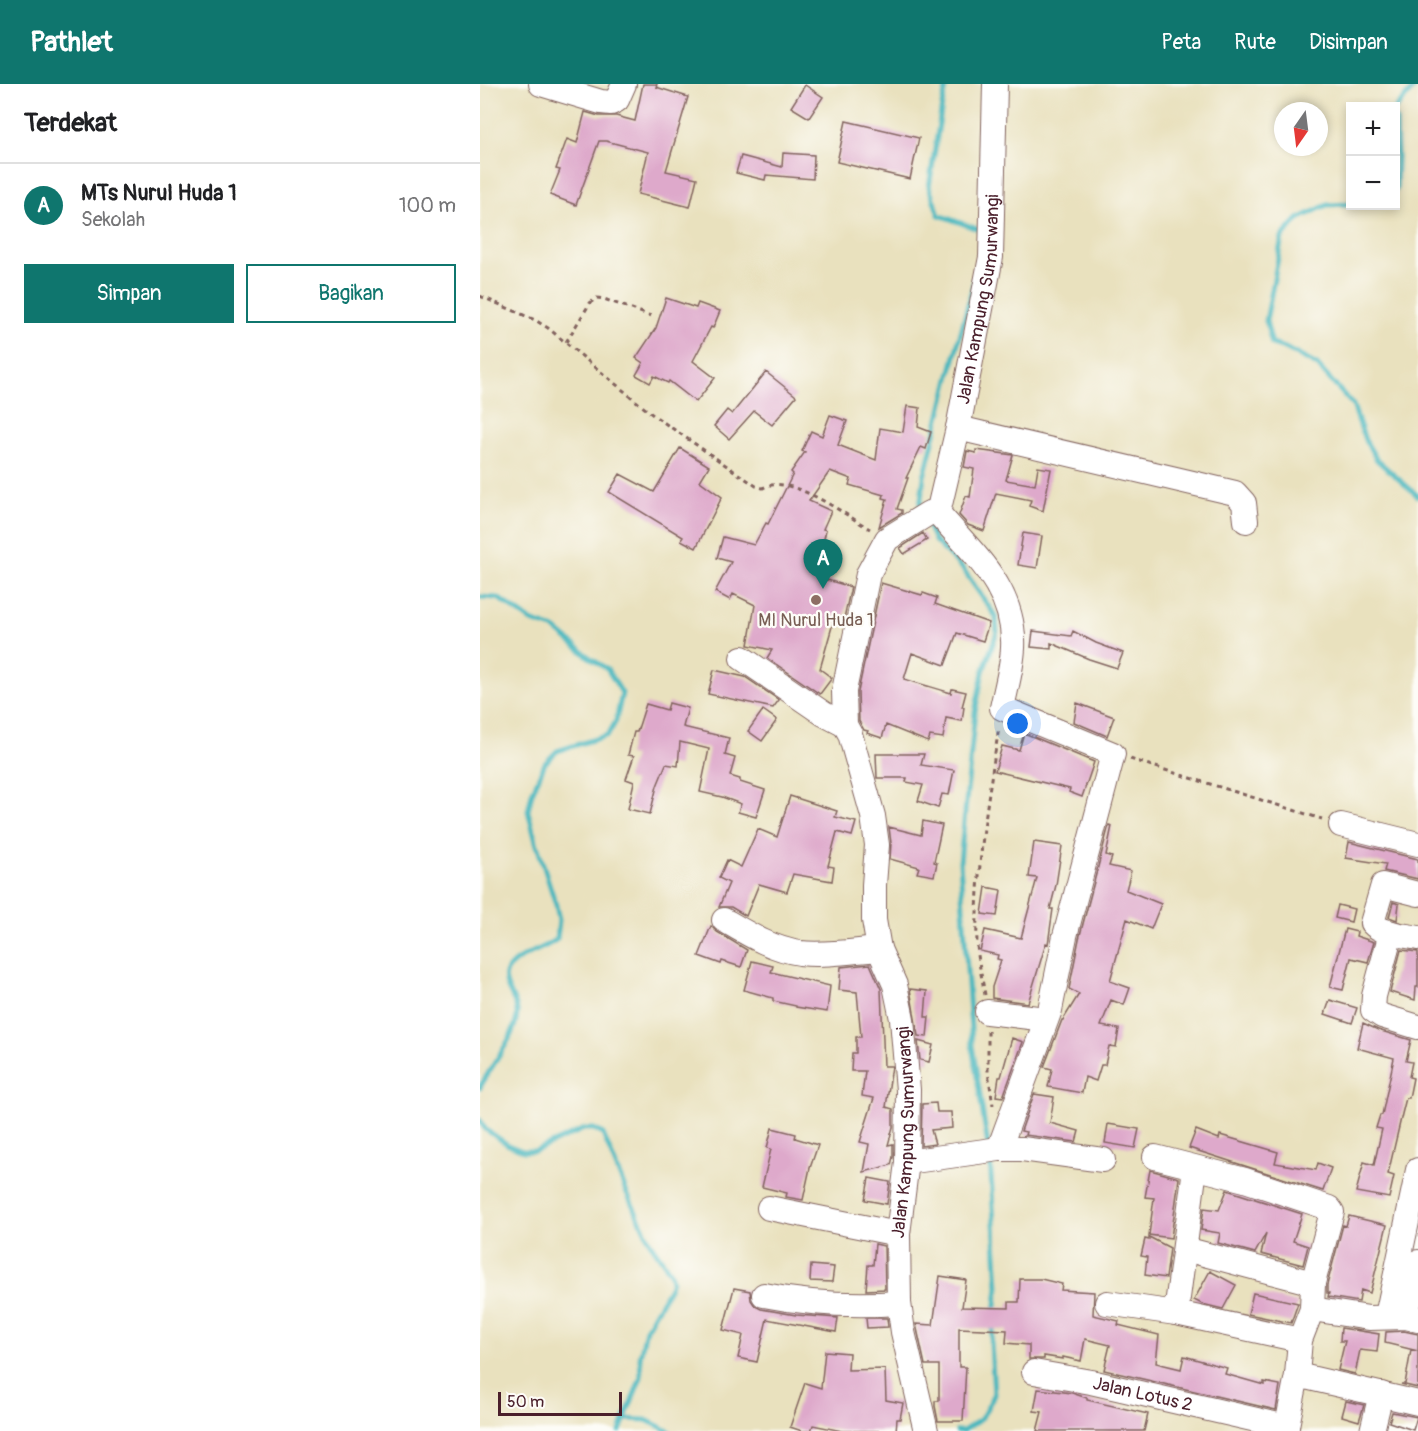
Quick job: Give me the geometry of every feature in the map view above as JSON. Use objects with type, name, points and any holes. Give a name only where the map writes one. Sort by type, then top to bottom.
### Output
[{"type":"street","points":[[541,84],[610,103],[617,100],[624,84]]},
{"type":"street","name":"Jalan Kampung Sumurwangi","points":[[926,1429],[903,1332],[899,1303],[898,1234],[907,1162],[909,1090],[902,1019],[895,985],[879,949],[874,920],[877,845],[873,816],[850,734],[845,725],[844,691],[868,574],[887,539],[926,517],[958,428],[991,257],[995,84]]},
{"type":"street","points":[[958,428],[1235,493],[1244,503],[1246,521]]},
{"type":"street","points":[[926,517],[996,581],[1007,604],[1012,627],[1013,649],[1002,708],[1113,754],[1065,936],[1050,1010],[990,1151]]},
{"type":"street","points":[[742,658],[824,714],[845,725]]},
{"type":"street","points":[[1341,825],[1418,844]]},
{"type":"street","points":[[1418,894],[1386,884],[1381,887],[1372,924],[1374,927],[1410,931],[1374,996],[1373,1010],[1382,1016],[1418,1027]]},
{"type":"street","points":[[724,920],[755,939],[784,950],[802,953],[879,949]]},
{"type":"street","points":[[987,1012],[1046,1019]]},
{"type":"street","points":[[907,1162],[1022,1149],[1103,1160]]},
{"type":"street","points":[[1155,1157],[1245,1180],[1330,1209],[1332,1212],[1313,1283],[1312,1309],[1300,1340],[1297,1375],[1287,1429]]},
{"type":"street","points":[[1176,1313],[1195,1168]]},
{"type":"street","points":[[1403,1317],[1417,1175]]},
{"type":"street","points":[[769,1208],[898,1234]]},
{"type":"street","points":[[1185,1249],[1313,1283]]},
{"type":"street","points":[[1403,1317],[1418,1262]]},
{"type":"street","points":[[764,1295],[829,1304],[899,1303]]},
{"type":"street","points":[[1107,1304],[1176,1313],[1300,1340]]},
{"type":"street","points":[[1312,1309],[1369,1318],[1403,1317]]},
{"type":"street","name":"Jalan Lotus 2","points":[[1034,1372],[1091,1382],[1287,1429]]},
{"type":"street","points":[[1297,1375],[1418,1403]]},
{"type":"street","points":[[1372,1431],[1381,1394]]},
{"type":"path","points":[[480,296],[535,320],[566,342],[653,415],[756,486],[763,489],[769,485],[791,486],[808,493],[887,539]]},
{"type":"path","points":[[566,342],[590,303],[597,298],[651,316]]},
{"type":"path","points":[[993,1105],[988,1072],[987,1012],[977,947],[978,898],[987,808],[1002,708]]},
{"type":"path","points":[[1113,754],[1341,825]]},
{"type":"building","points":[[643,84],[657,84],[656,87],[688,97],[666,171],[697,178],[690,207],[638,194],[648,152],[606,141],[599,141],[576,205],[550,195],[560,170],[556,169],[567,139],[577,143],[585,112],[635,121]]},
{"type":"building","points":[[805,85],[823,97],[809,118],[791,107]]},
{"type":"building","points":[[846,121],[919,138],[910,179],[837,162]]},
{"type":"building","points":[[783,153],[814,155],[813,179],[766,175],[765,180],[736,173],[741,156],[782,167]]},
{"type":"building","points":[[666,298],[696,308],[698,303],[720,311],[713,328],[711,327],[693,361],[715,378],[696,402],[669,381],[668,383],[654,376],[650,383],[636,375],[643,363],[636,358],[656,328]]},
{"type":"building","points":[[766,372],[796,396],[772,425],[754,411],[729,439],[714,426],[727,410],[732,414]]},
{"type":"building","points":[[907,406],[920,408],[918,427],[931,432],[926,449],[921,447],[906,478],[908,478],[897,509],[902,510],[902,513],[879,527],[887,499],[883,498],[884,495],[849,485],[851,479],[830,471],[809,501],[831,511],[823,529],[826,530],[817,577],[851,587],[844,618],[835,616],[820,669],[832,678],[820,694],[767,658],[772,650],[748,645],[755,605],[733,594],[730,600],[715,592],[731,562],[717,558],[723,537],[754,545],[766,523],[768,524],[793,474],[791,472],[805,452],[802,451],[811,431],[822,436],[830,415],[847,421],[838,445],[876,460],[880,428],[903,432]]},
{"type":"building","points":[[680,448],[709,466],[700,481],[722,497],[696,548],[681,540],[683,537],[609,492],[620,474],[654,492]]},
{"type":"building","points":[[976,450],[1013,455],[1006,480],[1035,485],[1038,467],[1051,469],[1043,511],[1029,506],[1031,500],[996,493],[984,531],[968,525],[959,515],[966,496],[970,497],[974,469],[964,467],[967,451],[976,453]]},
{"type":"building","points":[[923,533],[927,540],[904,554],[900,548]]},
{"type":"building","points":[[1023,533],[1042,536],[1037,568],[1018,565]]},
{"type":"building","points":[[881,583],[937,598],[935,604],[989,623],[983,641],[957,633],[945,665],[912,653],[904,679],[951,693],[952,689],[966,692],[962,707],[964,707],[962,721],[946,718],[943,738],[930,736],[928,742],[886,725],[882,738],[867,733],[868,731],[864,730],[859,721],[858,692]]},
{"type":"building","points":[[1033,631],[1071,636],[1073,631],[1123,653],[1117,668],[1051,643],[1051,649],[1031,647]]},
{"type":"building","points":[[714,670],[745,677],[779,700],[773,708],[708,694]]},
{"type":"building","points":[[669,703],[688,708],[683,727],[729,738],[725,755],[735,758],[730,776],[740,779],[740,782],[765,790],[756,817],[738,812],[741,804],[700,792],[709,749],[680,742],[678,766],[666,764],[657,786],[650,814],[628,809],[634,782],[626,779],[634,756],[628,755],[634,732],[637,732],[646,704],[667,710]]},
{"type":"building","points":[[1077,703],[1114,717],[1107,736],[1074,722]]},
{"type":"building","points":[[763,710],[777,720],[762,741],[748,731]]},
{"type":"building","points":[[1024,733],[1094,762],[1082,797],[1069,792],[1070,789],[995,771],[1002,746],[1019,750]]},
{"type":"building","points":[[876,754],[924,754],[921,765],[954,770],[949,795],[942,794],[938,808],[918,801],[923,785],[906,782],[907,778],[877,778]]},
{"type":"building","points":[[790,796],[837,811],[835,817],[856,822],[852,836],[837,832],[828,866],[834,867],[832,881],[793,874],[787,892],[759,884],[746,916],[731,907],[719,907],[729,883],[719,878],[727,860],[741,867],[758,829],[777,837]]},
{"type":"building","points":[[923,821],[942,825],[934,862],[937,863],[934,876],[917,873],[919,867],[890,859],[889,827],[921,835]]},
{"type":"building","points":[[1109,825],[1112,826],[1106,855],[1112,857],[1109,866],[1131,871],[1126,890],[1161,904],[1151,929],[1127,919],[1110,981],[1130,988],[1124,1005],[1111,1000],[1101,1026],[1119,1029],[1116,1047],[1109,1046],[1105,1065],[1101,1065],[1096,1081],[1085,1077],[1082,1093],[1048,1087],[1052,1069],[1044,1067],[1062,1020],[1079,994],[1069,989],[1079,939]]},
{"type":"building","points":[[1034,842],[1062,846],[1050,909],[1053,909],[1048,944],[1046,943],[1028,1003],[992,998],[992,987],[1001,960],[997,959],[998,955],[980,951],[985,930],[1021,938],[1037,878],[1029,877]]},
{"type":"building","points":[[1349,842],[1418,859],[1418,879],[1384,871],[1386,864],[1346,858]]},
{"type":"building","points":[[986,887],[1001,890],[997,916],[982,914]]},
{"type":"building","points":[[1393,902],[1399,904],[1397,920],[1389,917]]},
{"type":"building","points":[[1338,905],[1354,909],[1351,922],[1335,918]]},
{"type":"building","points":[[711,926],[747,950],[741,967],[722,961],[721,964],[699,956]]},
{"type":"building","points":[[1345,929],[1357,932],[1356,936],[1374,942],[1368,962],[1351,958],[1343,990],[1330,987]]},
{"type":"building","points":[[1401,950],[1418,952],[1418,987],[1416,987],[1415,1000],[1390,992]]},
{"type":"building","points":[[752,961],[773,966],[771,972],[830,986],[827,1012],[773,1001],[773,998],[744,990]]},
{"type":"building","points":[[870,964],[881,989],[884,1066],[892,1066],[886,1107],[893,1109],[893,1127],[888,1145],[893,1144],[893,1157],[891,1165],[864,1172],[869,1144],[860,1142],[874,1098],[862,1096],[865,1071],[851,1071],[852,1053],[856,1053],[856,1037],[861,1037],[857,992],[839,990],[841,967]]},
{"type":"building","points":[[910,989],[927,991],[925,1017],[929,1017],[927,1037],[918,1036]]},
{"type":"building","points":[[1330,1000],[1357,1008],[1352,1023],[1325,1014]]},
{"type":"building","points":[[1363,1023],[1411,1040],[1406,1061],[1412,1062],[1409,1077],[1413,1078],[1388,1174],[1394,1176],[1389,1198],[1356,1192],[1364,1162],[1374,1165],[1382,1129],[1376,1128],[1380,1115],[1382,1115],[1394,1058],[1357,1048]]},
{"type":"building","points":[[1012,1038],[1023,1042],[1003,1097],[996,1096],[999,1077],[1001,1077]]},
{"type":"building","points":[[918,1041],[933,1045],[929,1062],[920,1060]]},
{"type":"building","points":[[1034,1094],[1054,1097],[1050,1123],[1079,1131],[1076,1142],[1025,1135],[1026,1132],[1021,1131]]},
{"type":"building","points":[[936,1103],[937,1112],[951,1112],[952,1128],[931,1130],[935,1144],[921,1146],[922,1104]]},
{"type":"building","points":[[1108,1124],[1139,1129],[1135,1148],[1105,1143]]},
{"type":"building","points":[[772,1128],[796,1134],[795,1138],[818,1145],[803,1200],[786,1197],[787,1193],[762,1187],[771,1149],[767,1148]]},
{"type":"building","points":[[1196,1130],[1219,1139],[1220,1135],[1278,1152],[1275,1163],[1316,1170],[1318,1163],[1331,1168],[1323,1191],[1189,1148]]},
{"type":"building","points":[[1150,1170],[1179,1178],[1171,1238],[1149,1235],[1154,1198],[1145,1197]]},
{"type":"building","points":[[869,1178],[890,1182],[887,1204],[865,1200]]},
{"type":"building","points":[[1227,1190],[1302,1214],[1293,1241],[1308,1246],[1303,1265],[1261,1254],[1266,1233],[1255,1253],[1218,1243],[1220,1233],[1201,1230],[1204,1208],[1219,1210]]},
{"type":"building","points":[[1349,1216],[1387,1225],[1370,1293],[1361,1290],[1359,1302],[1328,1297],[1329,1293],[1327,1293],[1327,1285],[1343,1225],[1346,1226]]},
{"type":"building","points":[[1149,1237],[1170,1248],[1166,1278],[1145,1275],[1147,1257],[1141,1256],[1145,1239],[1149,1240]]},
{"type":"building","points":[[875,1244],[884,1246],[885,1289],[866,1290],[868,1265],[873,1265]]},
{"type":"building","points":[[811,1265],[834,1267],[832,1282],[810,1281]]},
{"type":"building","points":[[1210,1271],[1236,1285],[1223,1309],[1194,1300]]},
{"type":"building","points":[[940,1276],[966,1280],[962,1307],[1009,1308],[1009,1302],[1019,1302],[1020,1279],[1041,1279],[1062,1284],[1061,1290],[1094,1292],[1093,1315],[1119,1321],[1118,1325],[1159,1335],[1156,1363],[1181,1369],[1184,1356],[1227,1368],[1225,1374],[1264,1385],[1264,1382],[1280,1385],[1276,1410],[1104,1370],[1110,1345],[1085,1339],[1081,1361],[1044,1356],[1044,1359],[1029,1359],[1029,1345],[1006,1343],[1007,1330],[959,1328],[959,1367],[966,1367],[963,1421],[938,1421],[935,1401],[939,1401],[939,1365],[925,1365],[916,1324],[933,1325]]},
{"type":"building","points":[[734,1288],[750,1291],[751,1300],[761,1309],[796,1315],[838,1318],[836,1332],[767,1319],[757,1362],[738,1358],[743,1335],[723,1330]]},
{"type":"building","points":[[1253,1293],[1298,1303],[1291,1323],[1248,1314]]},
{"type":"building","points":[[866,1318],[887,1318],[888,1327],[867,1328]]},
{"type":"building","points":[[1341,1328],[1379,1334],[1377,1352],[1360,1350],[1355,1374],[1338,1370],[1345,1341],[1340,1341]]},
{"type":"building","points":[[1404,1331],[1418,1334],[1418,1351],[1385,1343],[1386,1332]]},
{"type":"building","points":[[1411,1350],[1418,1351],[1418,1388],[1401,1384],[1405,1384]]},
{"type":"building","points":[[825,1351],[849,1353],[848,1370],[885,1369],[886,1400],[903,1403],[900,1419],[897,1419],[896,1431],[842,1431],[813,1425],[811,1431],[802,1431],[790,1427],[805,1383],[821,1388]]},
{"type":"building","points":[[1038,1389],[1072,1393],[1087,1398],[1087,1400],[1148,1414],[1144,1431],[1037,1431],[1042,1412],[1034,1411]]},
{"type":"building","points":[[1346,1401],[1364,1405],[1359,1421],[1342,1416]]},
{"type":"building","points":[[1392,1412],[1417,1417],[1413,1430],[1389,1422]]},
{"type":"waterway","points":[[947,84],[929,187],[939,215],[983,231],[983,233]]},
{"type":"waterway","points":[[1400,103],[1417,84]]},
{"type":"waterway","points":[[1346,204],[1327,205],[1298,219],[1282,237],[1266,321],[1272,344],[1285,348],[1317,365],[1353,405],[1365,440],[1377,460],[1418,496]]},
{"type":"waterway","points":[[922,510],[920,506],[924,477],[977,269]]},
{"type":"waterway","points":[[926,521],[935,541],[963,569],[996,617],[997,632],[983,672],[975,712],[960,862],[972,1045],[988,1146]]},
{"type":"waterway","points":[[480,597],[498,598],[531,621],[555,629],[607,669],[622,693],[616,721],[608,735],[557,751],[545,763],[532,793],[528,811],[556,905],[559,920],[557,939],[522,957],[507,971],[506,982],[517,1009],[516,1023],[480,1088]]},
{"type":"waterway","points":[[480,1120],[485,1129],[510,1146],[523,1151],[535,1151],[584,1129],[594,1129],[603,1134],[651,1244],[670,1272],[672,1281],[670,1287],[646,1329],[640,1357],[641,1377],[620,1431]]},
{"type":"waterway","points":[[990,1158],[998,1287],[995,1313]]},
{"type":"waterway","points":[[957,1431],[963,1431],[981,1419],[994,1395],[991,1343],[994,1322]]},
{"type":"waterway","points":[[624,1419],[646,1420],[669,1431]]},
{"type":"place","name":"MTs Nurul Huda 1","points":[[823,589]]},
{"type":"place","name":"MI Nurul Huda 1","points":[[816,600]]}]
